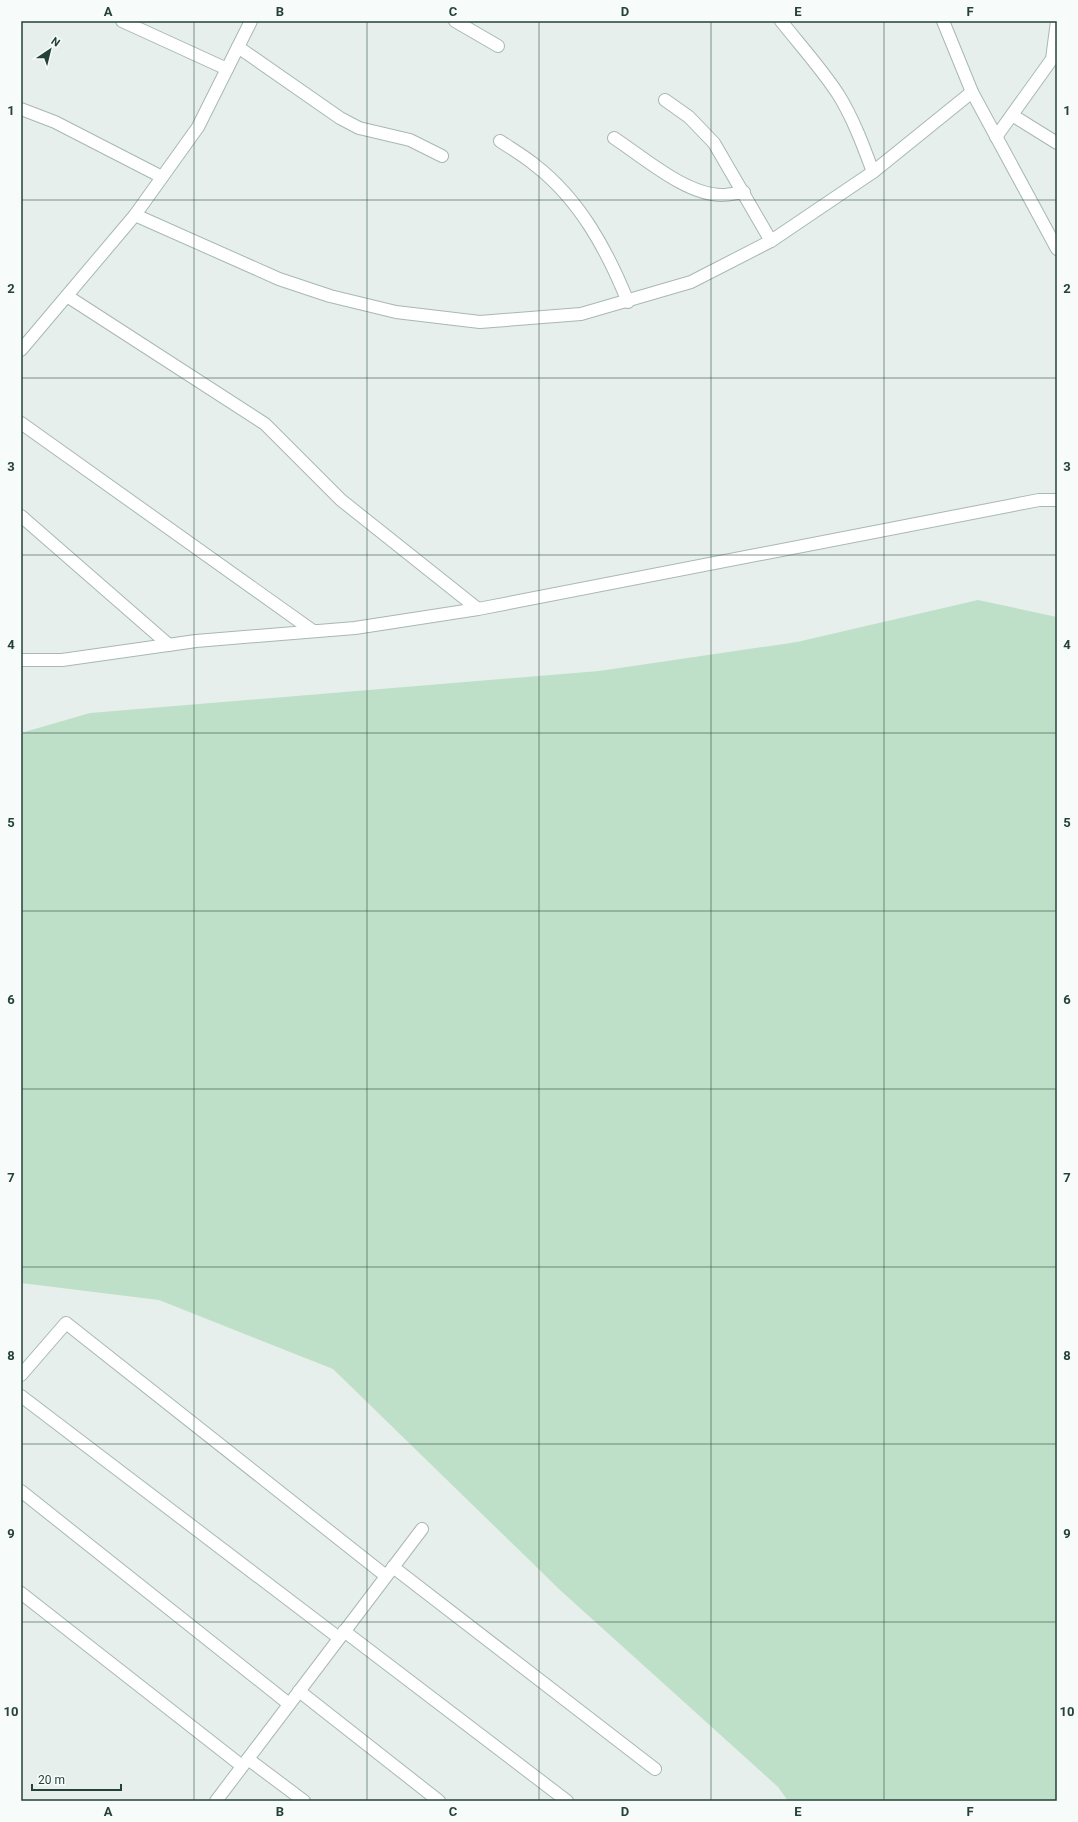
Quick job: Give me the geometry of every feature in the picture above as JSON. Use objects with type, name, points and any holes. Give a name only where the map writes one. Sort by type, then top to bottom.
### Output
[{"type":"street","points":[[122,21],[227,68]]},
{"type":"street","points":[[21,350],[135,215],[198,127],[251,21]]},
{"type":"street","points":[[455,21],[498,46]]},
{"type":"street","points":[[781,21],[825,75],[838,95],[863,143],[873,172]]},
{"type":"street","points":[[943,21],[972,92],[1057,249]]},
{"type":"street","points":[[996,137],[1052,59],[1057,21]]},
{"type":"street","points":[[238,47],[340,118],[359,128],[410,140],[442,156]]},
{"type":"street","points":[[135,215],[279,279],[330,296],[396,312],[480,322],[581,314],[628,302],[691,282],[771,240],[873,172],[972,92]]},
{"type":"street","points":[[665,100],[689,116],[714,143],[771,240]]},
{"type":"street","points":[[21,109],[55,122],[162,177]]},
{"type":"street","points":[[1012,115],[1057,143]]},
{"type":"street","points":[[614,138],[688,186],[708,193],[723,195],[744,192]]},
{"type":"street","points":[[500,141],[535,165],[555,182],[573,202],[614,267],[628,302]]},
{"type":"street","points":[[66,296],[265,424],[340,500],[478,609]]},
{"type":"street","points":[[21,423],[313,631]]},
{"type":"street","points":[[21,660],[62,660],[169,645],[355,628],[478,609],[1039,500],[1057,500]]},
{"type":"street","points":[[21,516],[169,645]]},
{"type":"street","points":[[21,1375],[66,1323],[390,1571],[655,1769]]},
{"type":"street","points":[[21,1396],[567,1801]]},
{"type":"street","points":[[21,1491],[289,1704]]},
{"type":"street","points":[[216,1801],[422,1529]]},
{"type":"street","points":[[21,1593],[245,1762],[304,1801]]},
{"type":"street","points":[[299,1691],[439,1801]]},
{"type":"green space","points":[[978,600],[1057,617],[1057,1801],[788,1801],[778,1787],[560,1590],[333,1369],[159,1300],[21,1283],[21,733],[90,713],[599,671],[797,642]]}]
